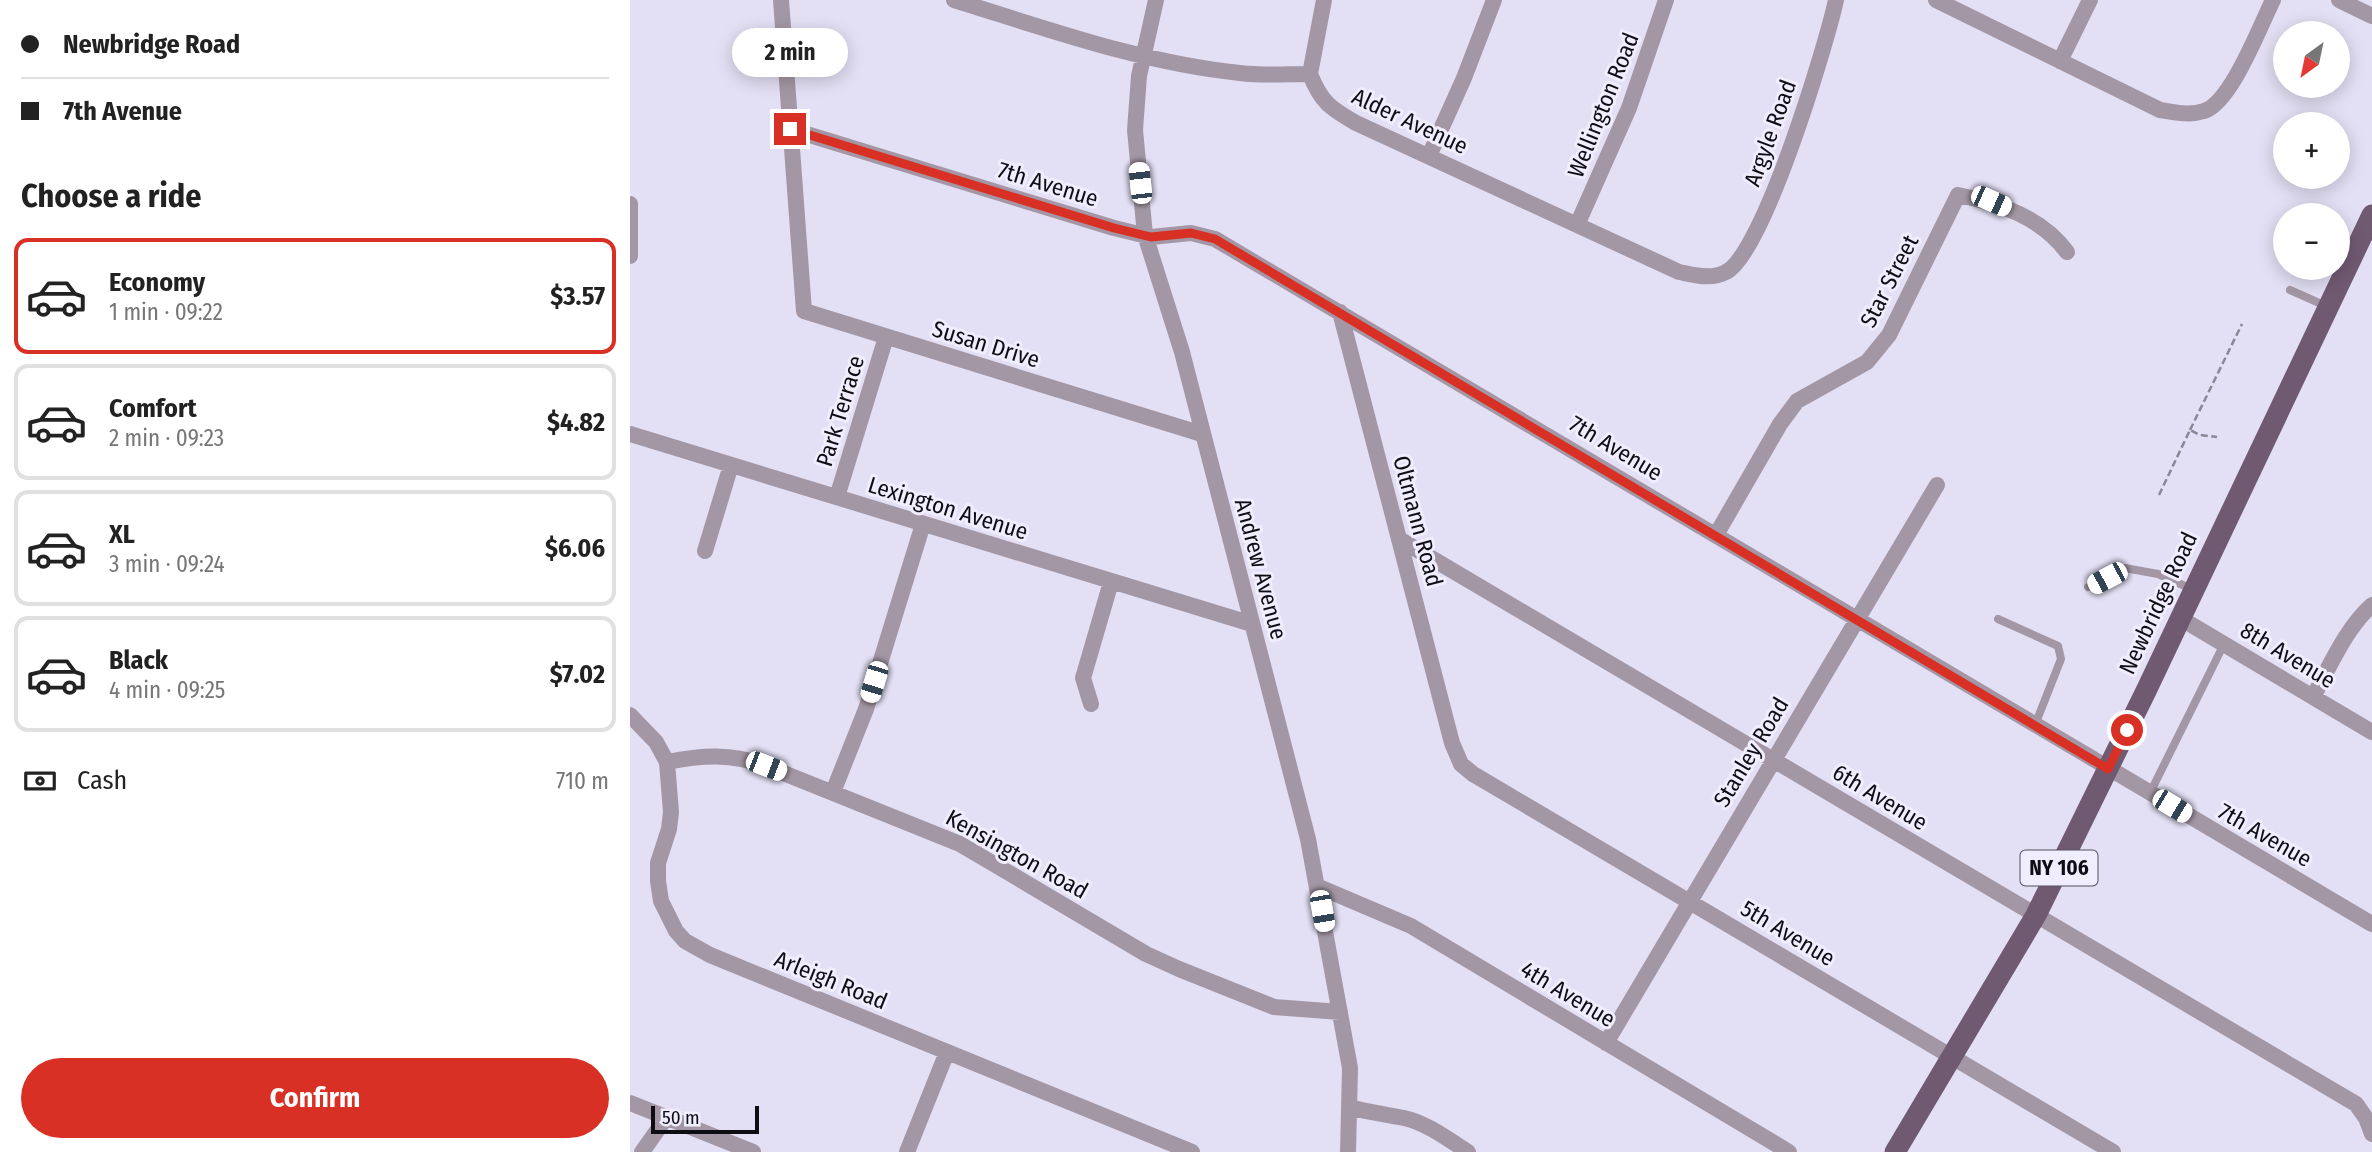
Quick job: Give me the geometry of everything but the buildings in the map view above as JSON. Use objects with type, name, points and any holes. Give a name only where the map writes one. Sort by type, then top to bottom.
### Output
[{"type":"main road","name":"Newbridge Road","points":[[1895,1152],[2036,915],[2372,215]]},
{"type":"street","points":[[781,0],[790,129]]},
{"type":"street","points":[[954,0],[1162,62],[1242,74],[1310,74],[1324,0]]},
{"type":"street","name":"Andrew Avenue","points":[[1156,0],[1139,76],[1135,130],[1145,235],[1182,352],[1308,839],[1350,1069],[1348,1152]]},
{"type":"street","points":[[1429,156],[1464,78],[1494,0]]},
{"type":"street","name":"Wellington Road","points":[[1577,225],[1629,108],[1666,0]]},
{"type":"street","name":"Argyle Road","points":[[1727,272],[1736,265],[1751,243],[1774,192],[1798,129],[1836,0]]},
{"type":"street","points":[[1936,0],[2160,110],[2187,114],[2206,111],[2218,103],[2230,88],[2273,0]]},
{"type":"street","points":[[2060,61],[2090,0]]},
{"type":"street","points":[[2339,0],[2372,16]]},
{"type":"street","name":"Alder Avenue","points":[[1310,74],[1318,93],[1329,107],[1356,123],[1679,272],[1702,276],[1727,272]]},
{"type":"street","name":"7th Avenue","points":[[790,129],[1114,228],[1145,235],[1191,233],[1215,239],[2372,924]]},
{"type":"street","name":"Susan Drive","points":[[790,129],[804,311],[1202,434]]},
{"type":"street","name":"Star Street","points":[[1716,535],[1780,424],[1797,401],[1856,370],[1878,350],[1889,335],[1958,195],[1991,201],[2041,225],[2057,238],[2067,252]]},
{"type":"street","points":[[630,204],[630,256]]},
{"type":"street","name":"Oltmann Road","points":[[1340,312],[1452,743]]},
{"type":"street","name":"Park Terrace","points":[[837,497],[886,337]]},
{"type":"street","name":"Lexington Avenue","points":[[630,434],[1252,624]]},
{"type":"street","points":[[705,551],[731,465]]},
{"type":"street","name":"Stanley Road","points":[[1606,1043],[1937,485]]},
{"type":"street","points":[[833,792],[866,709],[923,524]]},
{"type":"street","name":"6th Avenue","points":[[1399,539],[2356,1104],[2372,1133]]},
{"type":"street","points":[[1091,704],[1083,678],[1111,582]]},
{"type":"street","points":[[2313,697],[2362,613],[2372,605]]},
{"type":"street","name":"8th Avenue","points":[[2180,618],[2372,732]]},
{"type":"street","name":"Arleigh Road","points":[[630,715],[656,742],[667,762],[671,812],[657,881],[665,914],[685,941],[710,956],[1192,1152]]},
{"type":"street","name":"5th Avenue","points":[[1452,743],[1461,764],[1473,774],[2113,1152]]},
{"type":"street","name":"Kensington Road","points":[[667,762],[711,755],[748,759],[960,844],[1146,954],[1180,970],[1274,1007],[1340,1012]]},
{"type":"street","name":"4th Avenue","points":[[1317,886],[1411,926],[1789,1152]]},
{"type":"street","points":[[907,1152],[947,1052]]},
{"type":"street","points":[[630,1103],[753,1152]]},
{"type":"street","points":[[1349,1107],[1406,1118],[1468,1152]]},
{"type":"street","points":[[642,1152],[666,1118]]},
{"type":"lane","points":[[2290,290],[2328,307]]},
{"type":"lane","points":[[2088,587],[2125,568],[2158,574],[2194,590]]},
{"type":"lane","points":[[1998,619],[2058,646],[2062,659],[2035,725]]},
{"type":"lane","points":[[2150,793],[2224,644]]},
{"type":"path","points":[[2159,495],[2242,324]]},
{"type":"path","points":[[2190,430],[2200,435],[2217,437]]},
{"type":"route","points":[[790,129],[1114,228],[1151,237],[1191,233],[1215,239],[2108,769],[2127,730]]}]
